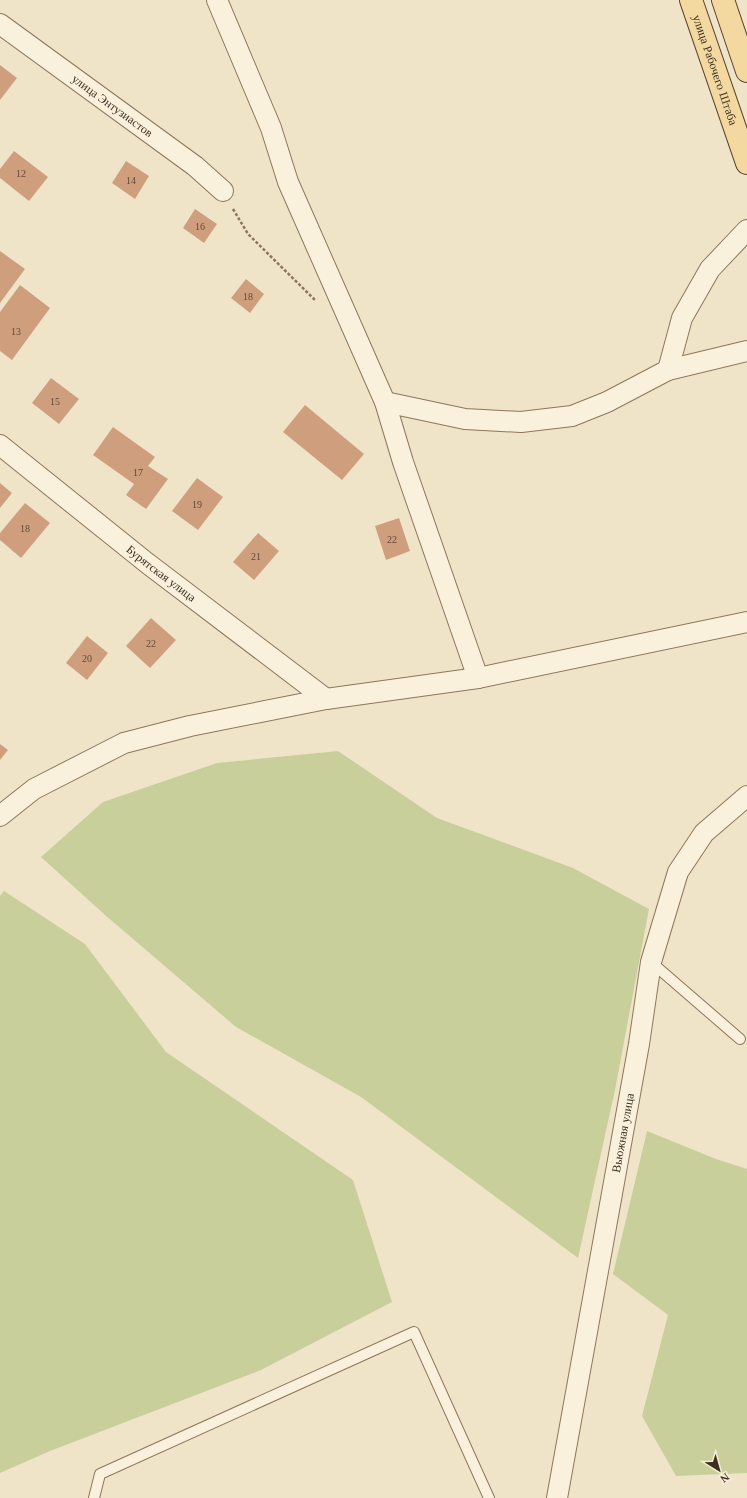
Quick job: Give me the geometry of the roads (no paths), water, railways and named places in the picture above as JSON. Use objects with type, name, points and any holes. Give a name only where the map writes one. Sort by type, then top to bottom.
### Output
[{"type":"main road","name":"улица Рабочего Штаба","points":[[691,0],[747,163]]},
{"type":"main road","points":[[723,0],[747,71]]},
{"type":"street","points":[[217,0],[270,128],[288,182],[384,402],[403,462],[478,678]]},
{"type":"street","name":"улица Энтузиастов","points":[[0,24],[195,166],[222,191]]},
{"type":"street","points":[[668,370],[682,318],[710,269],[747,230]]},
{"type":"street","points":[[384,402],[465,420],[521,422],[572,416],[607,402],[668,370],[747,351]]},
{"type":"street","name":"Бурятская улица","points":[[0,445],[146,563],[326,699]]},
{"type":"street","points":[[0,816],[34,789],[124,743],[190,726],[326,699],[478,678],[747,622]]},
{"type":"street","name":"Вьюжная улица","points":[[557,1498],[639,1044],[651,962],[678,872],[704,833],[747,796]]},
{"type":"lane","points":[[651,962],[740,1039]]},
{"type":"lane","points":[[94,1498],[100,1474],[414,1332],[489,1498]]}]
